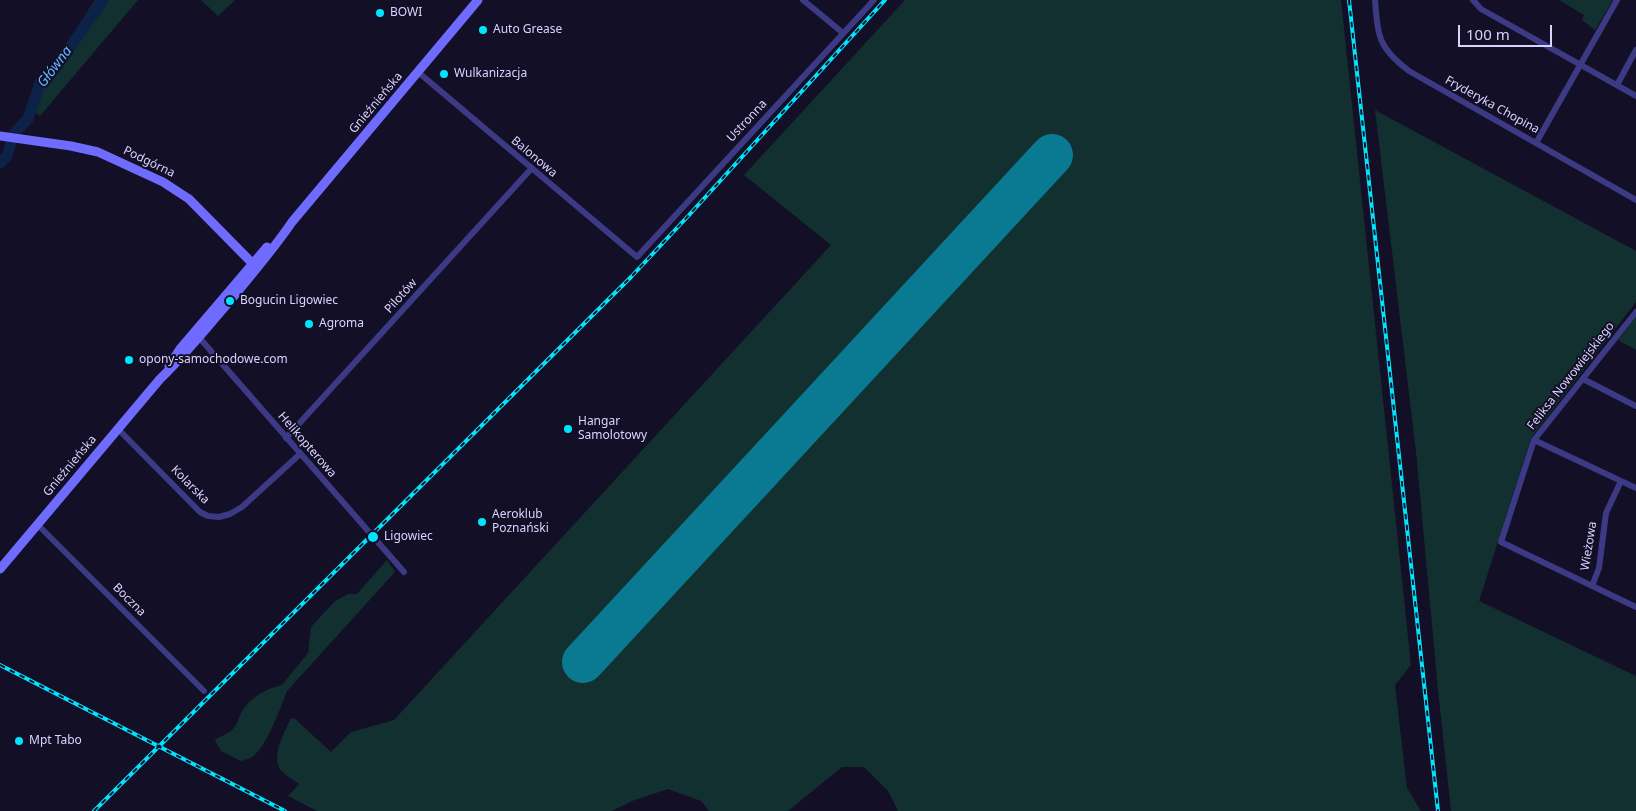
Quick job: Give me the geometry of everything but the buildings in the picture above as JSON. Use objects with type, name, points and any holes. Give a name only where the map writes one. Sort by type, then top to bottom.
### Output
[{"type":"main road","name":"Gnieźnieńska","points":[[0,569],[160,378],[175,356],[197,335],[255,265],[280,240],[292,222],[478,0]]},
{"type":"main road","name":"Podgórna","points":[[0,136],[98,152],[164,182],[190,199],[255,265]]},
{"type":"street","points":[[803,0],[843,33]]},
{"type":"street","name":"Ustronna","points":[[637,258],[874,0]]},
{"type":"street","name":"Fryderyka Chopina","points":[[1375,0],[1378,32],[1381,42],[1394,59],[1409,71],[1636,200]]},
{"type":"street","points":[[1473,0],[1481,9],[1636,96]]},
{"type":"street","points":[[1536,143],[1617,0]]},
{"type":"street","points":[[1616,84],[1636,50]]},
{"type":"street","name":"Balonowa","points":[[418,72],[637,258]]},
{"type":"street","name":"Pilotów","points":[[286,438],[531,169]]},
{"type":"street","name":"Feliksa Nowowiejskiego","points":[[1501,542],[1534,440],[1636,312]]},
{"type":"street","name":"Helikopterowa","points":[[197,335],[404,572]]},
{"type":"street","points":[[1583,379],[1636,406]]},
{"type":"street","name":"Kolarska","points":[[118,429],[200,512],[208,516],[219,517],[230,514],[242,507],[300,454]]},
{"type":"street","points":[[1534,440],[1636,488]]},
{"type":"street","name":"Wieżowa","points":[[1592,586],[1599,568],[1606,513],[1621,481]]},
{"type":"street","name":"Boczna","points":[[38,525],[204,691]]},
{"type":"street","name":"Wieżowa","points":[[1501,542],[1636,607]]},
{"type":"green space","points":[[95,0],[138,0],[40,116],[26,106]]},
{"type":"green space","points":[[201,0],[235,0],[218,16]]},
{"type":"green space","points":[[905,0],[1341,0],[1411,665],[1395,685],[1407,788],[1421,811],[898,811],[888,791],[864,767],[842,767],[788,811],[709,811],[701,801],[668,789],[632,801],[612,811],[317,811],[288,796],[299,784],[280,769],[277,757],[280,743],[291,718],[295,719],[331,752],[351,732],[394,720],[831,245],[744,175]]},
{"type":"green space","points":[[1559,0],[1613,0],[1595,30],[1582,20],[1584,15]]},
{"type":"green space","points":[[1375,110],[1636,251],[1636,302],[1531,438],[1479,601],[1636,676],[1636,811],[1451,811],[1416,452]]},
{"type":"green space","points":[[1636,317],[1636,350],[1618,340]]},
{"type":"green space","points":[[387,560],[395,572],[287,691],[272,727],[263,745],[257,752],[251,758],[241,761],[221,751],[215,740],[234,728],[241,713],[253,698],[264,691],[282,685],[308,653],[311,627],[335,601],[348,594],[357,594]]},
{"type":"waterway","name":"Główna","points":[[0,163],[7,156],[14,133],[28,119],[40,83],[52,73],[103,0]]},
{"type":"runway","points":[[583,662],[1052,155]]},
{"type":"railway","points":[[94,811],[631,277],[885,0]]},
{"type":"railway","points":[[1349,0],[1438,811]]},
{"type":"railway","points":[[0,665],[285,811]]},
{"type":"place","name":"BOWI","points":[[380,13]]},
{"type":"place","name":"Auto Grease","points":[[483,30]]},
{"type":"place","name":"Wulkanizacja","points":[[444,74]]},
{"type":"place","name":"Bogucin Ligowiec","points":[[230,301]]},
{"type":"place","name":"Agroma","points":[[309,324]]},
{"type":"place","name":"opony-samochodowe.com","points":[[129,360]]},
{"type":"place","name":"Hangar Samolotowy","points":[[568,429]]},
{"type":"place","name":"Aeroklub Poznański","points":[[482,522]]},
{"type":"place","name":"Ligowiec","points":[[373,537]]},
{"type":"place","name":"Mpt Tabo","points":[[19,741]]}]
